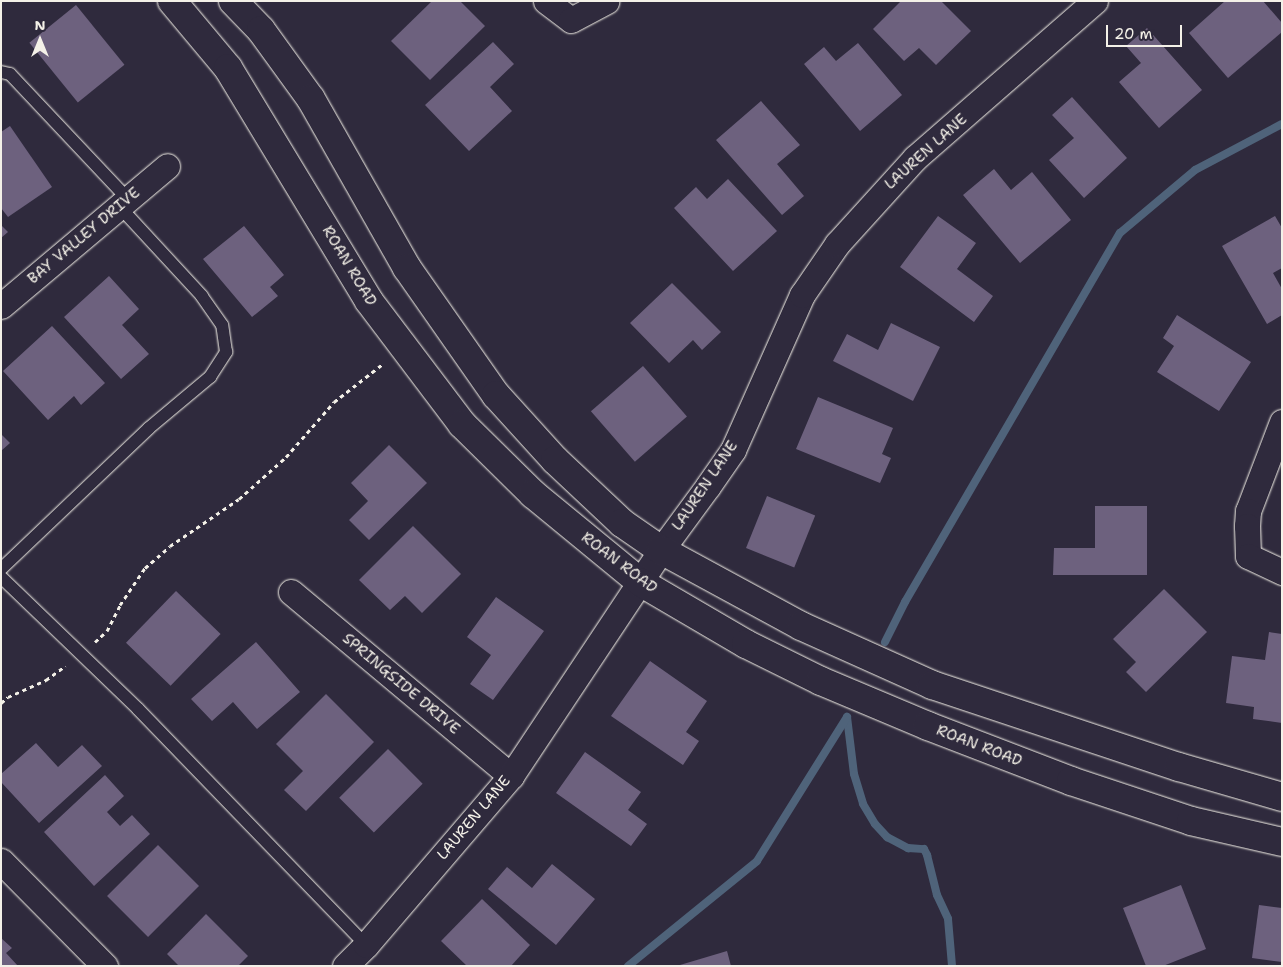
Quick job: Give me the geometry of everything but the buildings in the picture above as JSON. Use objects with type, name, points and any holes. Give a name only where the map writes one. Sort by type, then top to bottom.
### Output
[{"type":"street","name":"ROAN ROAD","points":[[172,1],[228,68],[260,117],[369,301],[401,347],[462,424],[526,487],[640,582],[762,652],[821,682],[928,726],[1071,781],[1191,821],[1282,842]]},
{"type":"street","points":[[233,1],[261,30],[311,99],[407,268],[496,395],[555,460],[622,522],[661,550],[806,628],[932,685],[1152,758],[1282,796]]},
{"type":"street","points":[[546,1],[571,20],[606,1]]},
{"type":"street","name":"LAUREN LANE","points":[[345,966],[366,945],[511,776],[661,550],[733,450],[802,295],[837,244],[915,158],[1095,1]]},
{"type":"street","name":"BAY VALLEY DRIVE","points":[[1,306],[167,166]]},
{"type":"street","points":[[1282,422],[1248,511],[1248,556],[1282,572]]},
{"type":"street","name":"SPRINGSIDE DRIVE","points":[[291,592],[511,776]]},
{"type":"street","points":[[1,861],[105,966]]},
{"type":"lane","points":[[1,72],[10,74],[123,202],[202,296],[222,325],[226,352],[210,377],[149,428],[1,569]]},
{"type":"lane","points":[[1,578],[81,654],[366,945]]},
{"type":"path","points":[[1,704],[8,697],[46,680],[81,654],[107,631],[120,604],[145,568],[170,546],[239,499],[286,457],[334,402],[369,377],[401,347]]},
{"type":"waterway","points":[[885,642],[905,602],[1120,233],[1195,170],[1282,124]]},
{"type":"waterway","points":[[847,717],[854,774],[863,804],[875,824],[887,837],[908,848],[924,849],[927,855],[937,895],[948,919],[952,966]]},
{"type":"waterway","points":[[628,966],[757,861],[847,717]]}]
